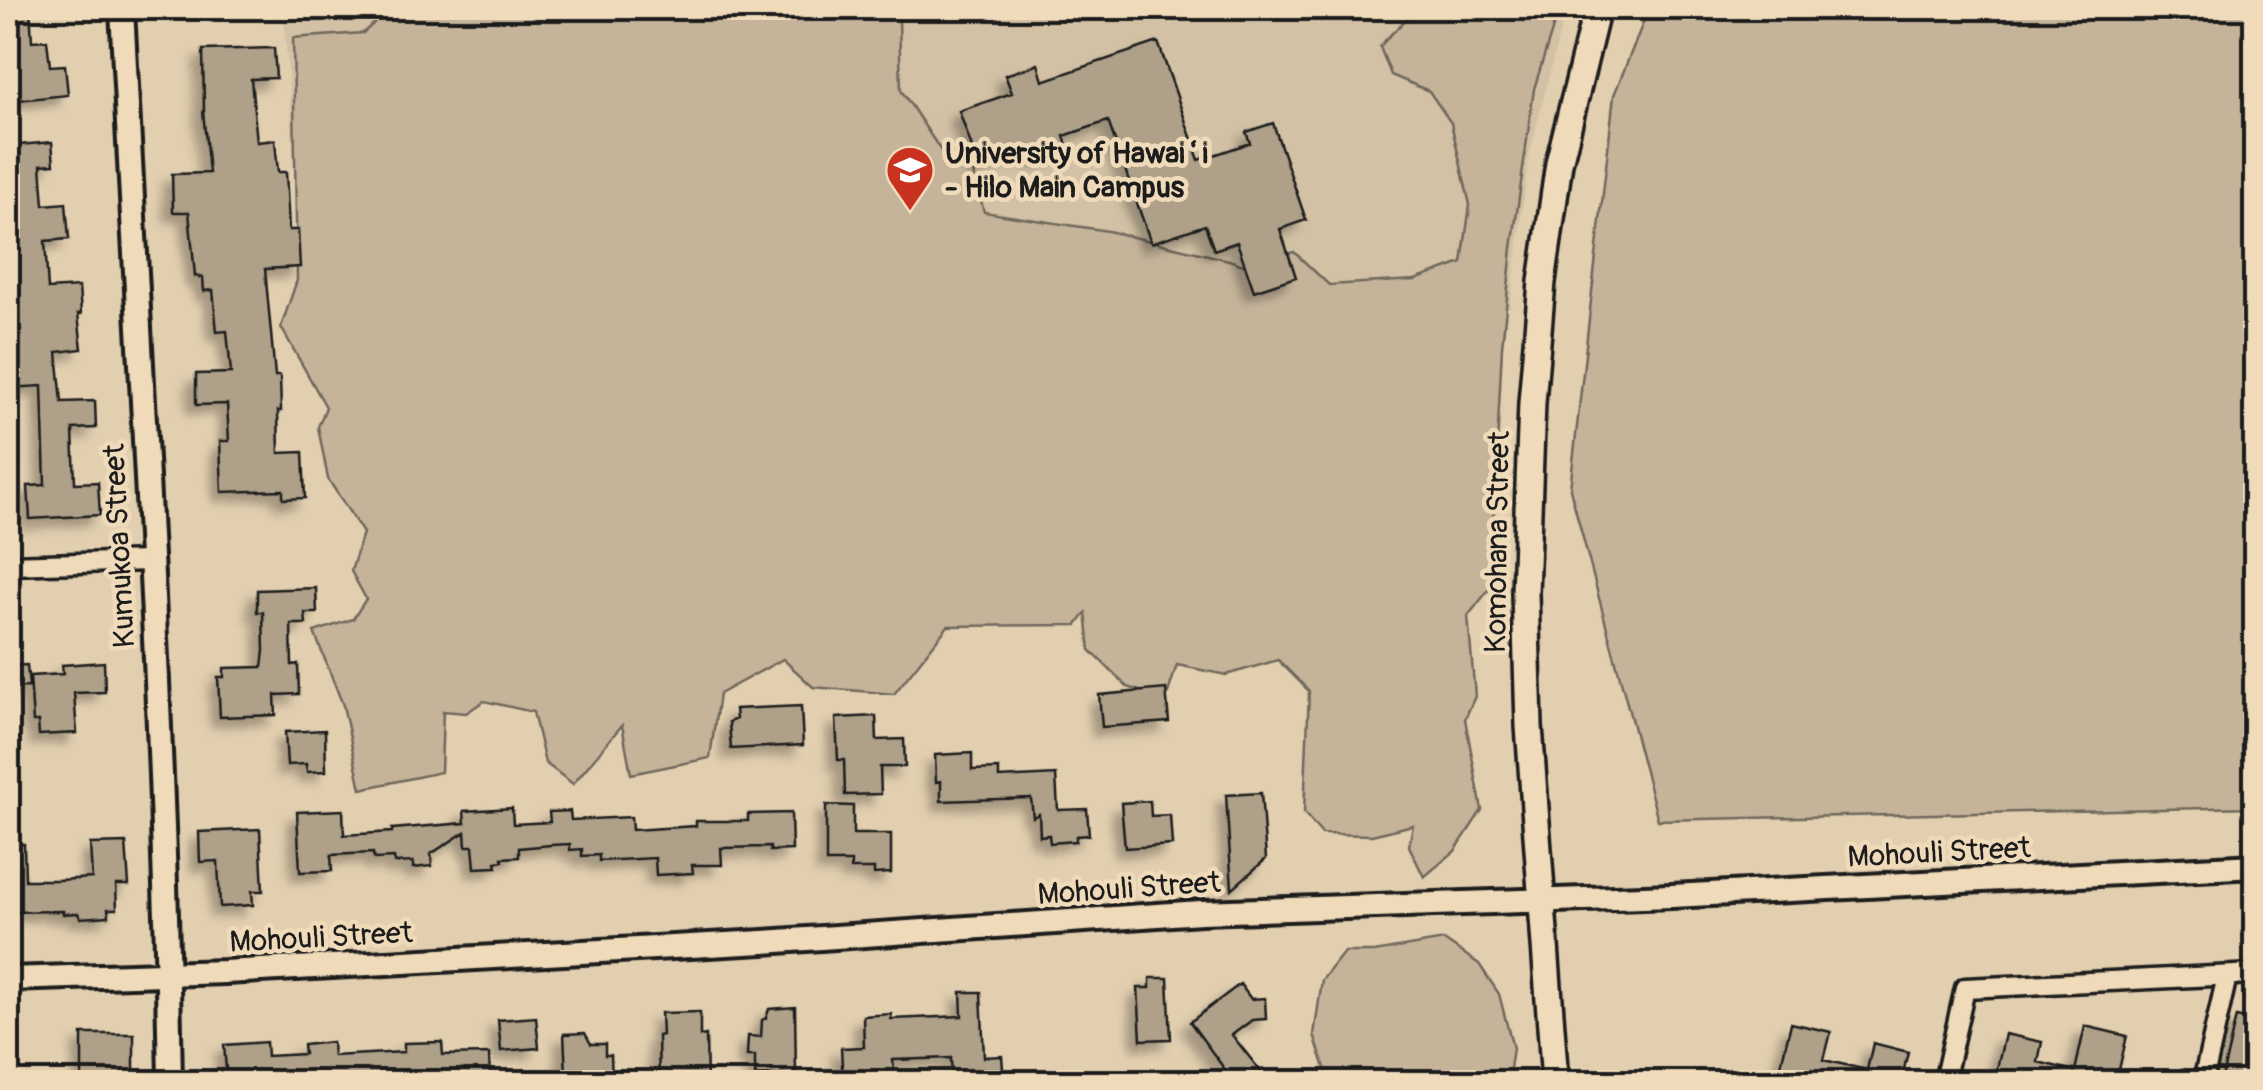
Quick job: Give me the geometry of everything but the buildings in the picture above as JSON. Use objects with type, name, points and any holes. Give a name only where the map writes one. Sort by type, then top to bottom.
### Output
[{"type":"main road","name":"Komohana Street","points":[[1555,1082],[1529,726],[1525,593],[1532,403],[1542,282],[1559,162],[1597,8]]},
{"type":"street","name":"Kumukoa Street","points":[[122,8],[150,561],[170,1082]]},
{"type":"street","points":[[8,565],[150,561]]},
{"type":"street","name":"Mohouli Street","points":[[8,979],[763,942],[1201,912],[1541,901],[2256,866]]},
{"type":"street","points":[[1944,1082],[1964,988],[2256,974]]},
{"type":"street","points":[[2202,1082],[2227,976]]},
{"type":"shaded area","name":"University of Hawaiʻi - Hilo Main Campus","points":[[283,8],[1566,8],[1529,157],[1510,307],[303,270]]},
{"type":"shaded area","points":[[385,8],[903,8],[899,20],[901,90],[943,154],[972,168],[984,212],[1108,231],[1246,266],[1294,252],[1329,285],[1415,280],[1462,263],[1470,205],[1451,123],[1429,91],[1391,75],[1380,47],[1384,42],[1417,8],[1559,8],[1534,89],[1512,248],[1502,347],[1490,588],[1468,616],[1475,696],[1465,719],[1482,810],[1455,851],[1424,877],[1409,846],[1413,825],[1372,835],[1322,834],[1304,813],[1309,691],[1278,660],[1226,675],[1177,665],[1166,699],[1127,687],[1090,650],[1086,613],[1077,625],[948,626],[894,694],[813,687],[783,659],[719,694],[710,758],[631,774],[622,725],[573,784],[545,763],[533,712],[484,701],[466,713],[443,711],[441,772],[361,789],[343,705],[314,632],[353,619],[366,599],[351,571],[363,533],[328,479],[318,427],[326,407],[281,327],[297,280],[293,38],[363,33],[386,12]]},
{"type":"shaded area","points":[[1649,8],[2255,8],[2255,807],[1658,820],[1570,489],[1614,95]]},
{"type":"shaded area","points":[[1444,940],[1479,964],[1499,994],[1513,1048],[1508,1082],[1324,1082],[1327,1074],[1314,1035],[1322,980],[1344,952],[1374,952]]},
{"type":"place","name":"University of Hawaiʻi - Hilo Main Campus","points":[[910,212]]}]
